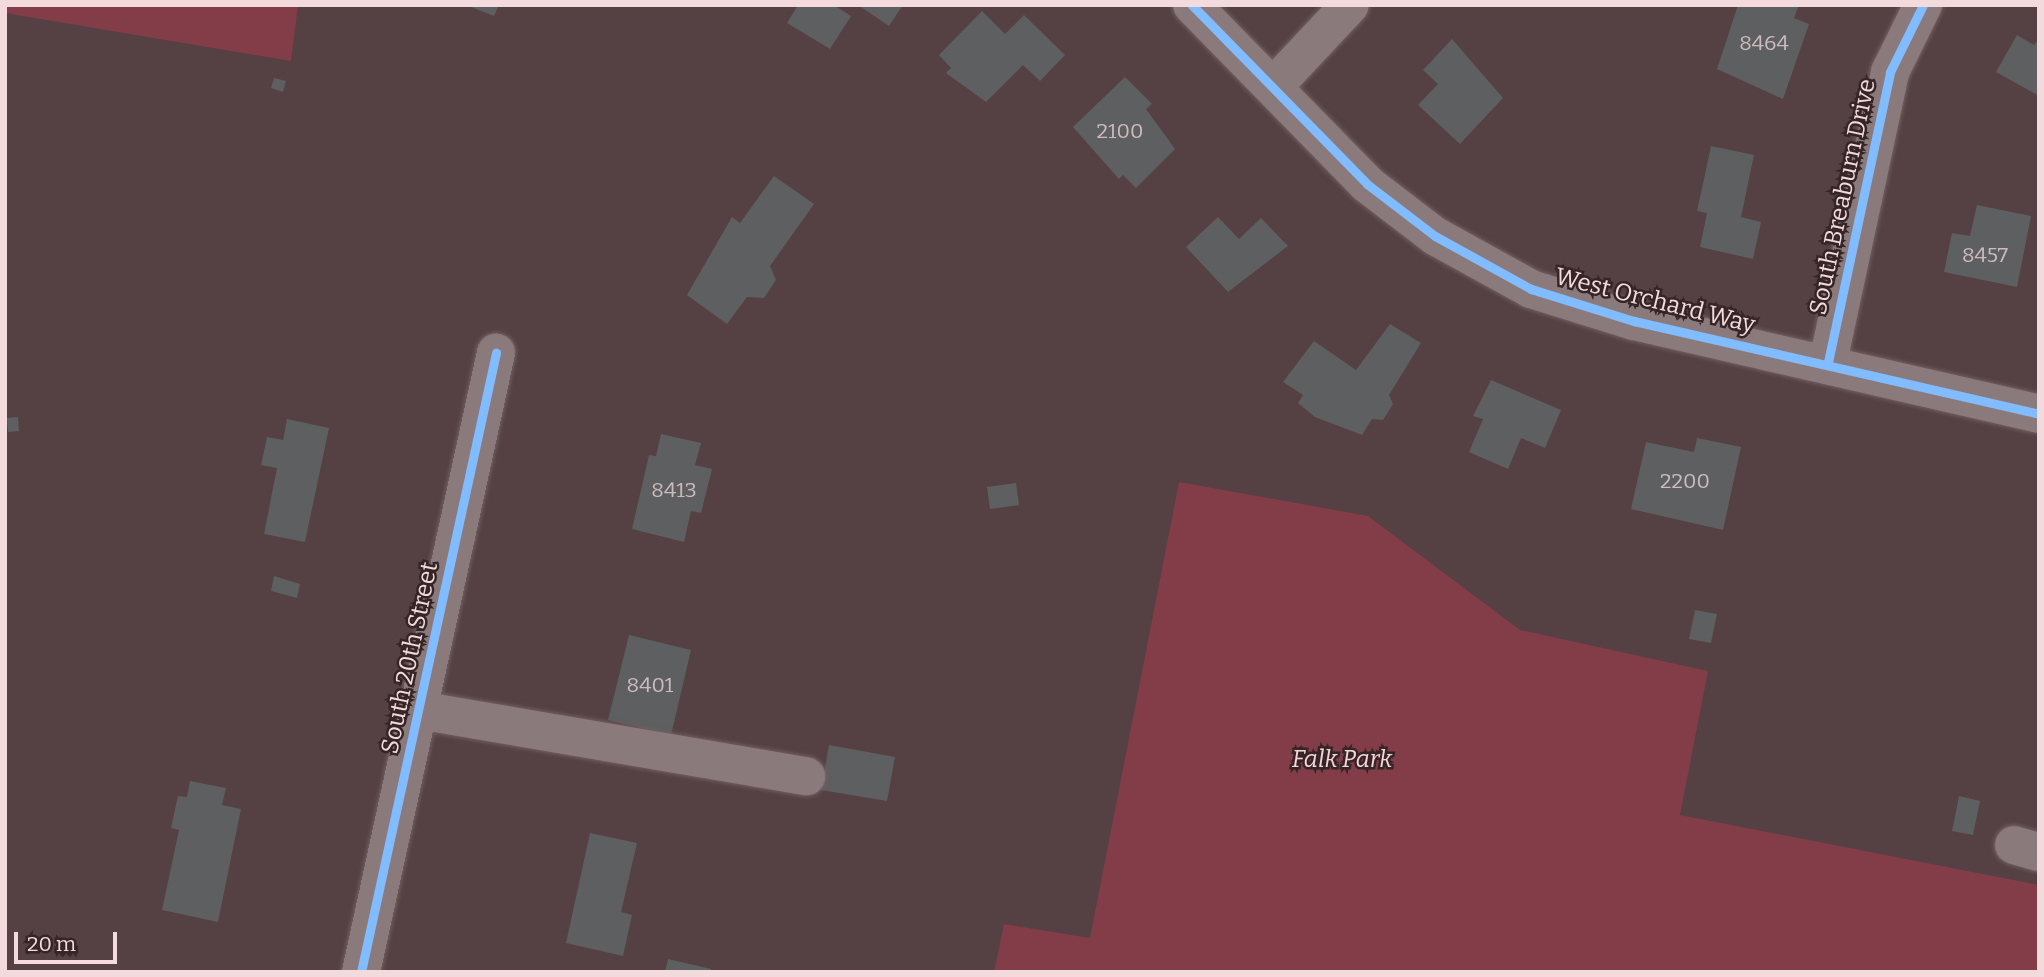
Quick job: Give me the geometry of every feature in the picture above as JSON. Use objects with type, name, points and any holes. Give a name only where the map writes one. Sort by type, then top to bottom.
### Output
[{"type":"street","name":"West Orchard Way","points":[[1192,5],[1367,184],[1435,236],[1531,289],[1634,320],[1828,362],[2039,414]]},
{"type":"street","points":[[1273,86],[1350,5]]},
{"type":"street","name":"South Breaburn Drive","points":[[1828,362],[1890,72],[1923,5]]},
{"type":"street","name":"South 20th Street","points":[[361,972],[496,353]]},
{"type":"street","points":[[418,710],[806,776]]},
{"type":"green space","points":[[5,5],[298,5],[291,61],[5,13]]},
{"type":"green space","name":"Falk Park","points":[[1179,482],[1368,516],[1520,630],[1708,671],[1680,815],[2039,885],[2039,972],[994,972],[1004,924],[1090,938]]},
{"type":"building","points":[[466,5],[499,5],[494,16]]},
{"type":"building","points":[[798,5],[834,5],[851,16],[830,49],[787,23]]},
{"type":"building","points":[[858,5],[903,5],[889,26]]},
{"type":"building","points":[[1738,5],[1799,5],[1794,18],[1809,24],[1783,99],[1717,69]]},
{"type":"building","points":[[982,11],[1005,34],[1024,15],[1065,55],[1040,81],[1023,65],[986,102],[946,73],[951,68],[939,55]]},
{"type":"building","points":[[2017,35],[2034,45],[2039,39],[2039,96],[1996,72]]},
{"type":"building","points":[[1452,39],[1503,98],[1460,144],[1418,105],[1438,84],[1423,70]]},
{"type":"building","points":[[1125,77],[1152,104],[1146,109],[1175,149],[1136,188],[1123,175],[1119,179],[1073,127]]},
{"type":"building","points":[[274,78],[286,81],[283,92],[271,88]]},
{"type":"building","points":[[1711,146],[1754,155],[1741,217],[1761,222],[1753,259],[1700,247],[1707,213],[1697,211]]},
{"type":"building","points":[[774,176],[814,204],[770,266],[776,280],[764,298],[747,297],[727,324],[687,295],[732,217],[740,223]]},
{"type":"building","points":[[1977,205],[2031,216],[2017,287],[1944,272],[1952,233],[1970,236]]},
{"type":"building","points":[[1218,217],[1239,239],[1261,218],[1288,246],[1228,292],[1186,247]]},
{"type":"building","points":[[1390,324],[1421,343],[1389,395],[1393,404],[1383,420],[1372,419],[1362,435],[1315,417],[1298,403],[1303,395],[1283,382],[1314,341],[1356,370]]},
{"type":"building","points":[[1491,380],[1561,410],[1545,448],[1521,438],[1508,469],[1469,452],[1483,419],[1473,416]]},
{"type":"building","points":[[18,417],[19,431],[8,432],[7,418]]},
{"type":"building","points":[[287,419],[329,428],[305,542],[264,534],[277,468],[261,465],[267,437],[283,440]]},
{"type":"building","points":[[661,434],[701,443],[695,465],[712,469],[701,513],[691,511],[684,542],[632,529],[649,455],[656,456]]},
{"type":"building","points":[[1697,438],[1741,447],[1723,530],[1631,509],[1646,442],[1694,452]]},
{"type":"building","points":[[1016,483],[1019,505],[990,509],[987,487]]},
{"type":"building","points":[[274,576],[300,584],[297,598],[271,591]]},
{"type":"building","points":[[1695,610],[1717,614],[1711,643],[1689,639]]},
{"type":"building","points":[[629,635],[691,650],[671,735],[608,720]]},
{"type":"building","points":[[829,745],[895,757],[887,801],[821,790]]},
{"type":"building","points":[[190,781],[226,788],[222,805],[241,809],[218,922],[162,910],[179,830],[171,828],[178,796],[187,797]]},
{"type":"building","points":[[1959,796],[1980,801],[1973,835],[1952,831]]},
{"type":"building","points":[[590,833],[637,843],[621,912],[632,915],[623,956],[566,943]]},
{"type":"building","points":[[668,959],[711,969],[711,972],[665,972]]},
{"type":"cycle path","points":[[1192,5],[1367,184],[1435,236],[1531,289],[1634,321],[2039,414]]},
{"type":"cycle path","points":[[1828,362],[1890,72],[1923,5]]},
{"type":"cycle path","points":[[361,972],[496,353]]}]
